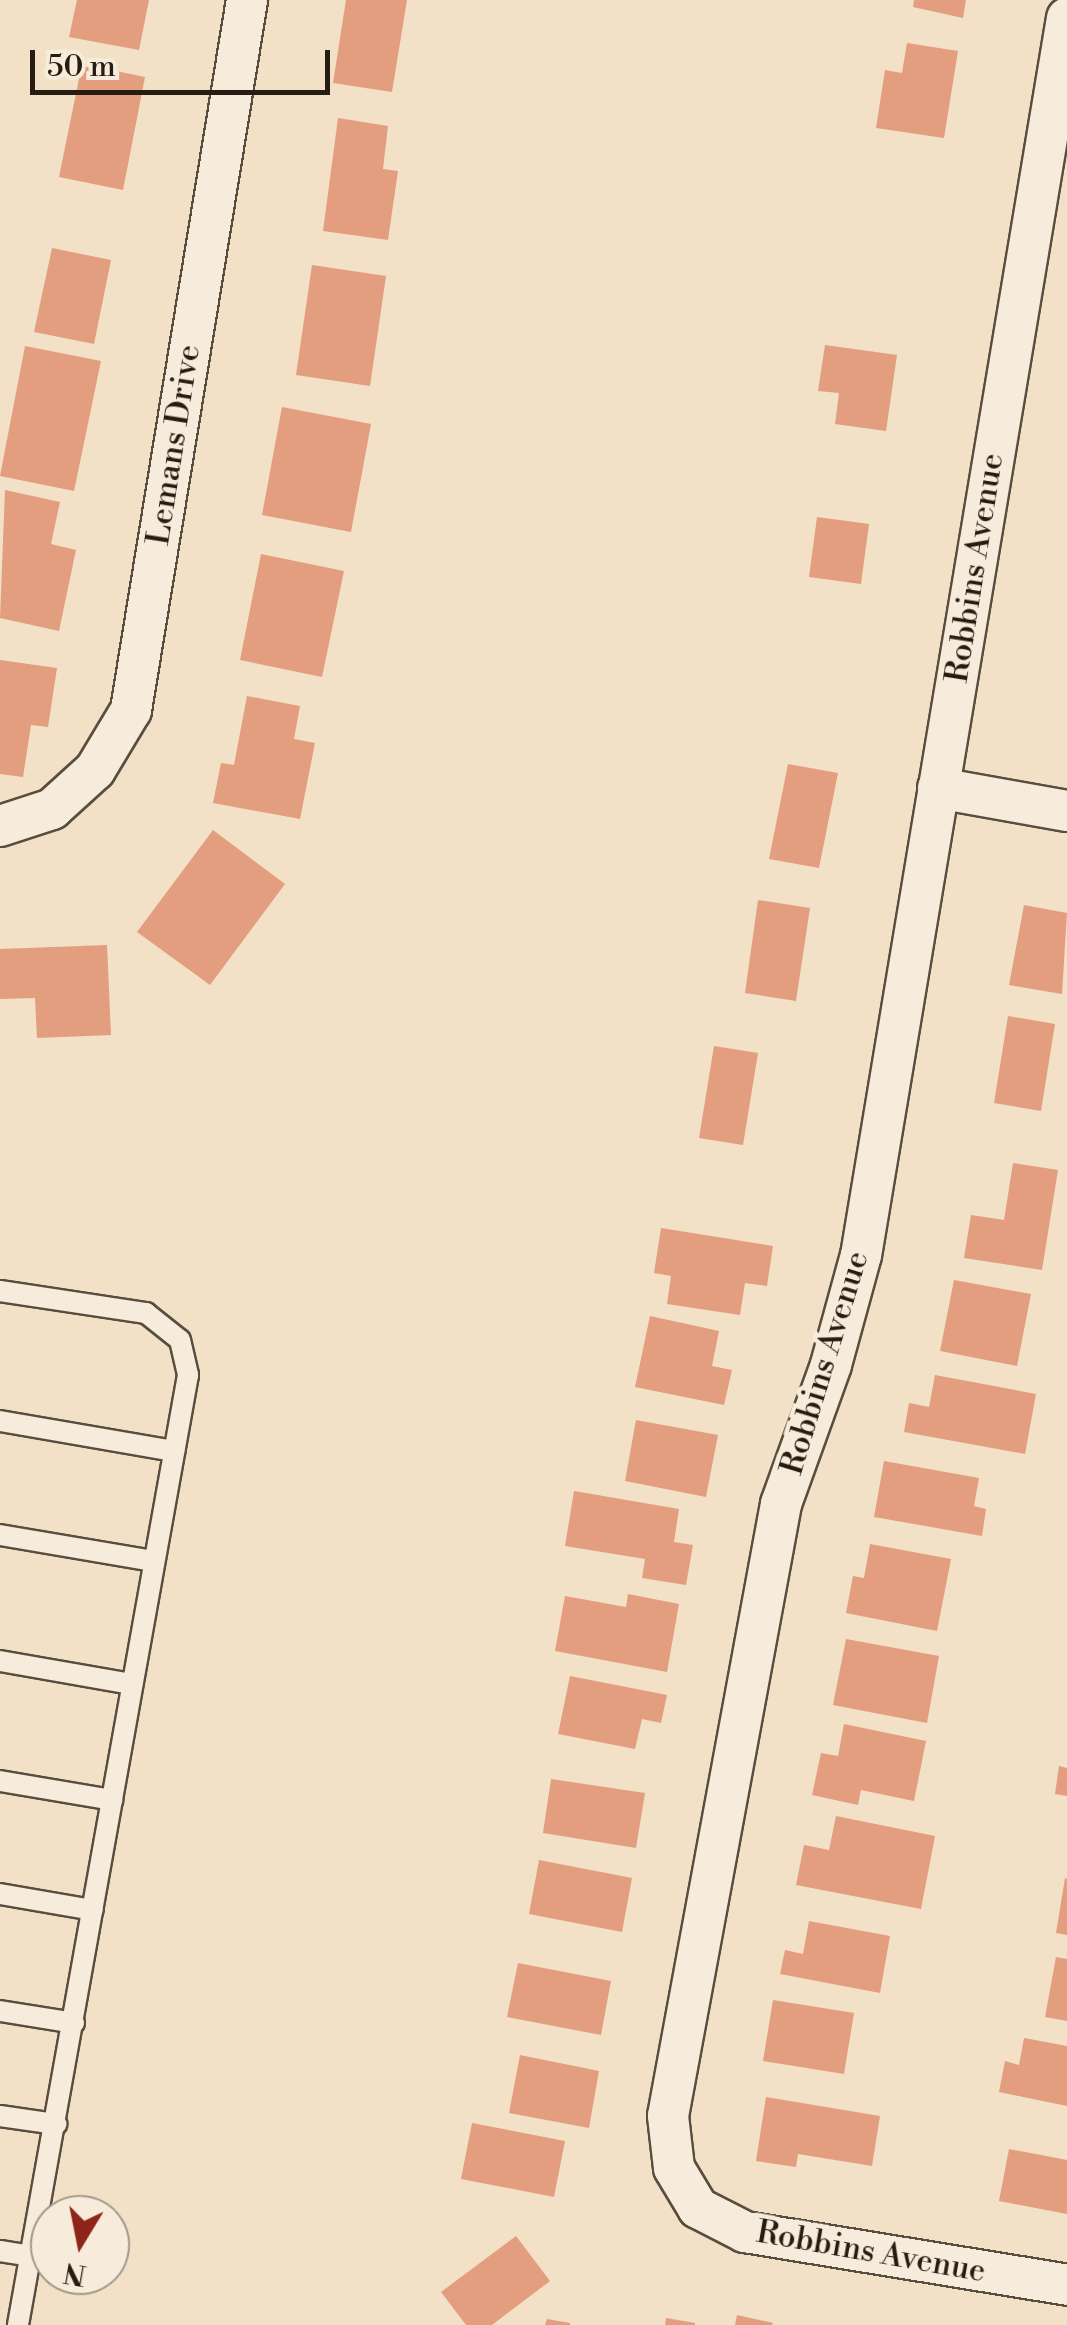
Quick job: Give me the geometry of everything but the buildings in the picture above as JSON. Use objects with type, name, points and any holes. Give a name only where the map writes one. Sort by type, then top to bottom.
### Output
[{"type":"street","name":"Lemans Drive","points":[[0,826],[52,809],[95,770],[131,710],[247,0]]},
{"type":"street","name":"Robbins Avenue","points":[[1067,18],[861,1256],[831,1365],[781,1504],[668,2116],[674,2168],[698,2208],[745,2232],[1067,2285]]},
{"type":"street","points":[[938,788],[1067,811]]},
{"type":"lane","points":[[0,1291],[146,1313],[180,1340],[188,1375],[43,2195]]},
{"type":"lane","points":[[0,1421],[174,1451]]},
{"type":"lane","points":[[0,1535],[154,1561]]},
{"type":"lane","points":[[0,1661],[132,1684]]},
{"type":"lane","points":[[0,1780],[112,1800]]},
{"type":"lane","points":[[0,1894],[93,1910]]},
{"type":"lane","points":[[0,2011],[74,2023]]},
{"type":"lane","points":[[0,2116],[56,2124]]},
{"type":"lane","points":[[0,2251],[30,2256]]},
{"type":"lane","points":[[18,2325],[30,2261]]}]
